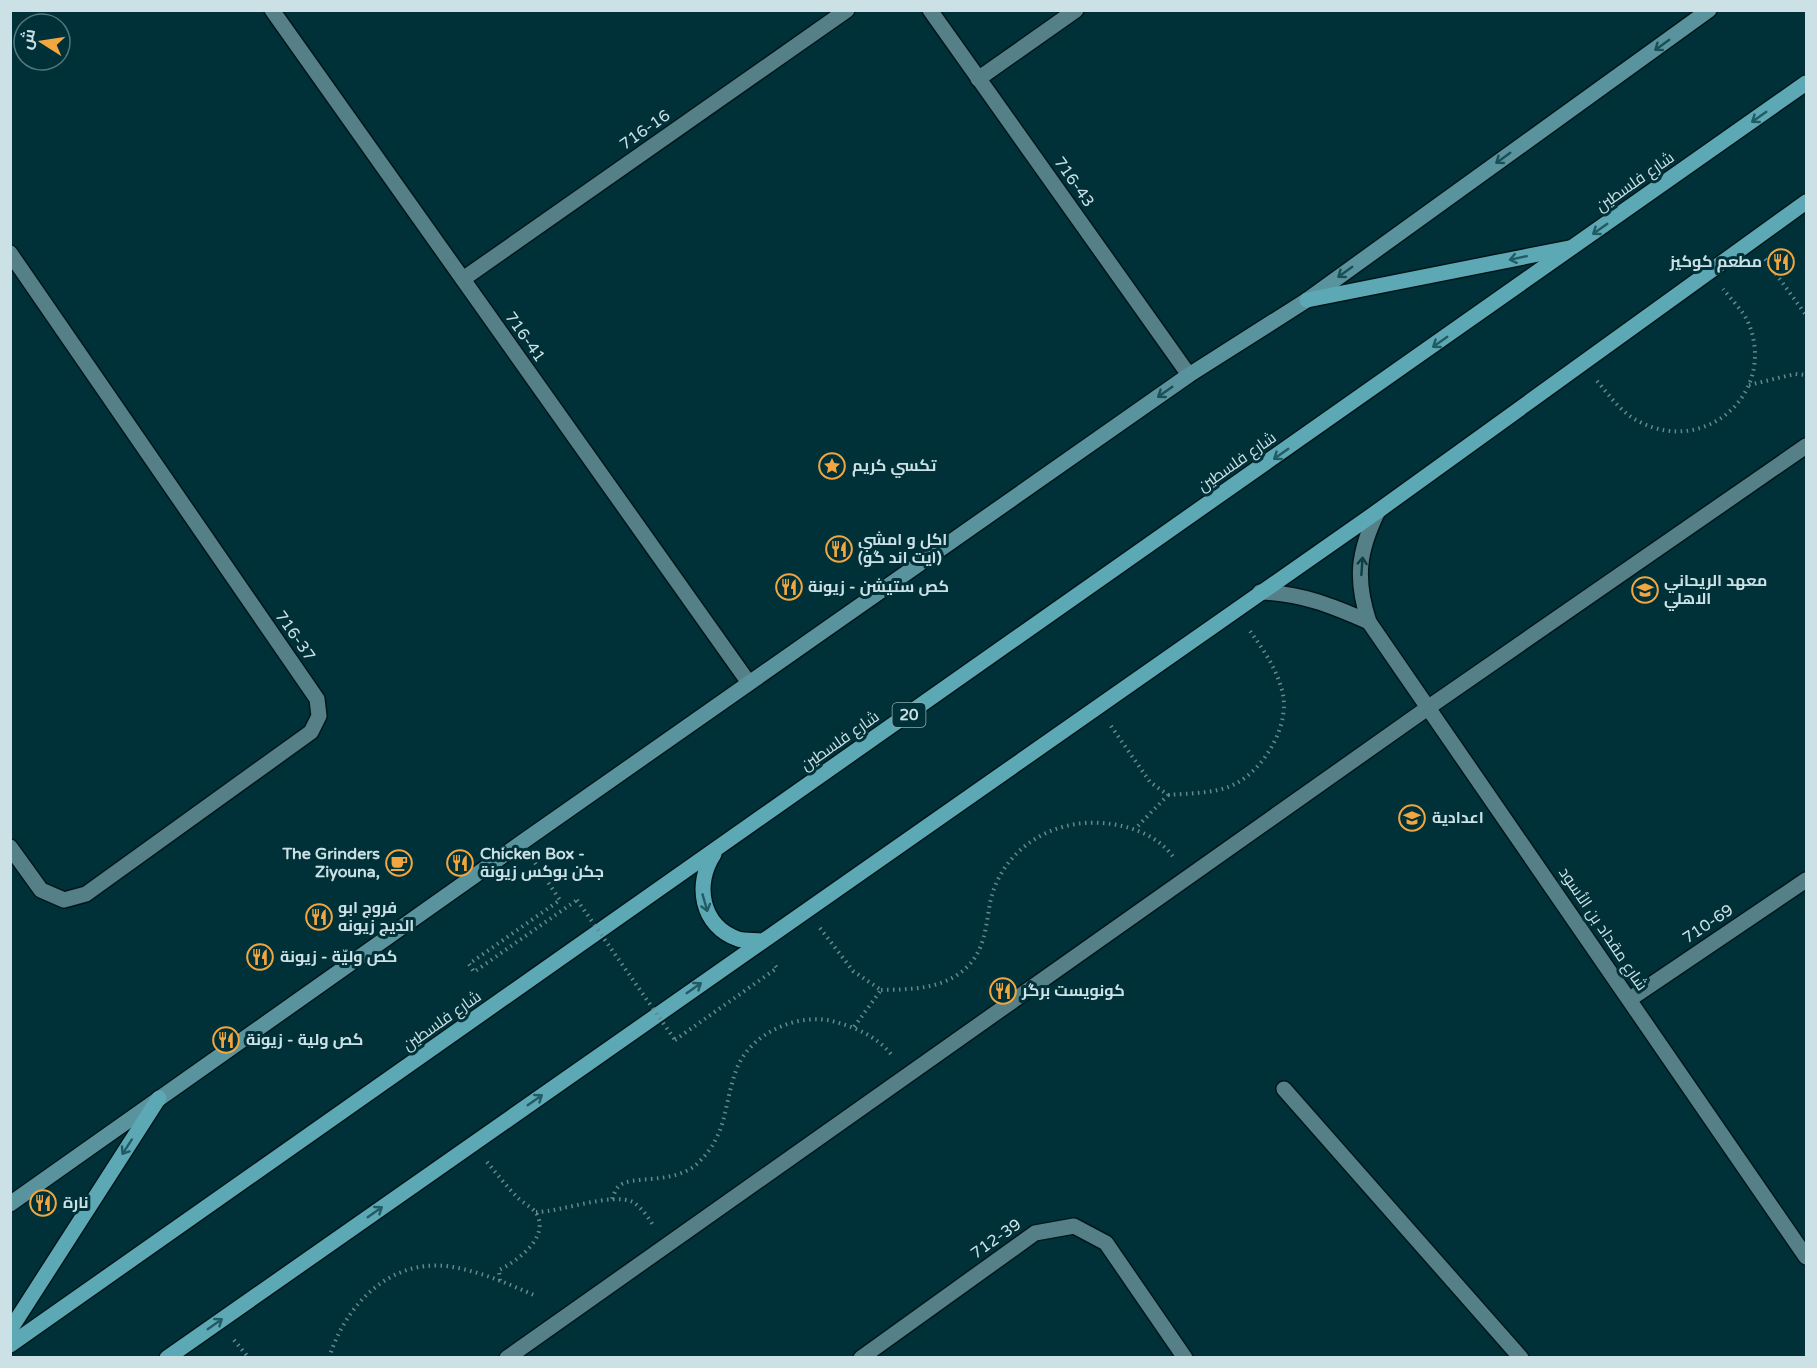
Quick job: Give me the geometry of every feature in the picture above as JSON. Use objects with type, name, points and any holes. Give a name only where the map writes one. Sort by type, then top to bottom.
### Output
[{"type":"main road","name":"شارع فلسطين","points":[[10,1345],[1806,83]]},
{"type":"main road","points":[[167,1358],[1378,511],[1806,202]]},
{"type":"main road","points":[[1307,300],[1575,247]]},
{"type":"main road","points":[[718,849],[705,867],[701,889],[706,911],[720,929],[740,939],[762,941]]},
{"type":"main road","points":[[10,1330],[159,1098]]},
{"type":"street","name":"716-41","points":[[272,10],[749,683]]},
{"type":"street","name":"716-16","points":[[463,279],[847,10]]},
{"type":"street","name":"716-43","points":[[930,10],[1189,375]]},
{"type":"street","points":[[978,79],[1076,10]]},
{"type":"street","points":[[10,1204],[1189,375],[1307,300],[1709,10]]},
{"type":"street","name":"716-37","points":[[10,253],[317,699],[319,716],[310,732],[86,894],[64,900],[41,890],[10,847]]},
{"type":"street","points":[[507,1358],[1430,707],[1806,446]]},
{"type":"street","points":[[1370,622],[1360,595],[1361,568],[1364,540],[1378,511]]},
{"type":"street","points":[[1260,592],[1291,593],[1341,609],[1370,622]]},
{"type":"street","name":"شارع مقداد بن الأسود","points":[[1370,622],[1806,1257]]},
{"type":"street","name":"710-69","points":[[1630,999],[1806,880]]},
{"type":"street","points":[[1284,1089],[1521,1358]]},
{"type":"street","name":"712-39","points":[[861,1358],[1035,1233],[1074,1226],[1106,1243],[1185,1358]]},
{"type":"path","points":[[1752,242],[1806,315]]},
{"type":"path","points":[[1584,364],[1627,415],[1655,429],[1689,431],[1724,418],[1738,404],[1748,386],[1754,357],[1753,337],[1748,320],[1710,272]]},
{"type":"path","points":[[1748,386],[1795,374],[1806,375]]},
{"type":"path","points":[[1135,829],[1168,795],[1209,791],[1235,784],[1266,758],[1277,737],[1282,713],[1282,688],[1264,651],[1234,610]]},
{"type":"path","points":[[1097,707],[1150,782],[1168,795]]},
{"type":"path","points":[[806,910],[853,971],[881,990],[935,986],[968,966],[986,931],[991,902],[1005,866],[1041,833],[1082,821],[1135,829],[1167,848],[1189,877]]},
{"type":"path","points":[[521,843],[560,900],[469,964],[474,972],[577,900],[675,1040]]},
{"type":"path","points":[[854,1027],[881,990]]},
{"type":"path","points":[[612,1199],[618,1186],[628,1180],[674,1177],[696,1166],[714,1147],[738,1066],[756,1042],[777,1028],[798,1020],[826,1020],[854,1027],[886,1048],[906,1076]]},
{"type":"path","points":[[472,1144],[518,1198],[536,1212],[539,1222],[530,1248],[514,1263],[499,1270],[500,1281]]},
{"type":"path","points":[[536,1212],[555,1212],[612,1199],[632,1202],[648,1217],[665,1246]]},
{"type":"path","points":[[329,1358],[337,1334],[350,1311],[367,1291],[393,1276],[417,1268],[444,1266],[472,1271],[534,1295]]},
{"type":"place","name":"مطعم كوكيز","points":[[1781,262]]},
{"type":"place","name":"تكسي كريم","points":[[832,466]]},
{"type":"place","name":"اكل و امشي (ايت اند گو)","points":[[839,549]]},
{"type":"place","name":"كص ستيشن - زيونة","points":[[789,587]]},
{"type":"place","name":"معهد الريحاني الاهلي","points":[[1645,590]]},
{"type":"place","name":"اعدادية","points":[[1412,818]]},
{"type":"place","name":"The Grinders Ziyouna,","points":[[399,863]]},
{"type":"place","name":"Chicken Box - جكن بوكس زيونة","points":[[460,863]]},
{"type":"place","name":"فروج ابو الديج زيونه","points":[[319,917]]},
{"type":"place","name":"كص وليّة - زيونة","points":[[260,957]]},
{"type":"place","name":"كونويست برگر","points":[[1003,991]]},
{"type":"place","name":"كص ولية - زيونة","points":[[226,1040]]},
{"type":"place","name":"نارة","points":[[43,1203]]}]
